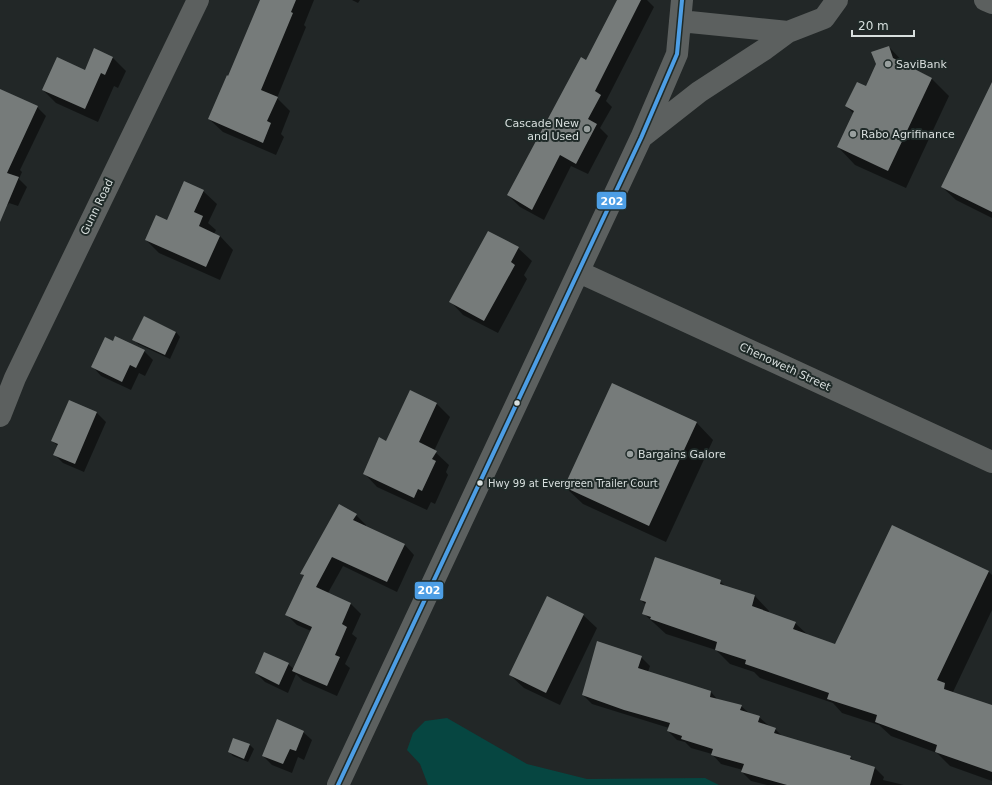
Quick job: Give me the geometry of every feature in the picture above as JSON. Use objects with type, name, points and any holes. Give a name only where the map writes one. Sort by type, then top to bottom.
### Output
[{"type":"street","name":"Gunn Road","points":[[0,416],[15,378],[198,0]]},
{"type":"street","points":[[641,138],[699,92],[765,49],[788,32],[824,18],[837,0]]},
{"type":"street","points":[[985,0],[992,3]]},
{"type":"street","points":[[338,785],[641,138],[677,54],[681,10],[788,32]]},
{"type":"street","name":"Chenoweth Street","points":[[579,272],[992,462]]},
{"type":"shaded area","points":[[447,718],[527,764],[587,779],[705,778],[719,785],[428,785],[420,764],[407,750],[413,733],[425,721]]},
{"type":"building","points":[[260,0],[296,0],[291,12],[293,13],[261,90],[278,97],[267,121],[271,123],[263,143],[208,119]]},
{"type":"building","points":[[617,0],[641,0],[595,91],[601,95],[588,119],[597,124],[576,164],[560,155],[532,210],[507,195],[581,57],[586,60]]},
{"type":"building","points":[[889,46],[893,58],[932,78],[888,171],[837,147],[854,111],[845,106],[857,82],[866,86],[876,64],[871,52]]},
{"type":"building","points":[[94,48],[113,57],[105,75],[101,73],[85,109],[42,90],[57,57],[85,70]]},
{"type":"building","points":[[992,82],[992,212],[941,187]]},
{"type":"building","points":[[0,89],[38,106],[7,173],[19,177],[0,222]]},
{"type":"building","points":[[184,181],[204,190],[194,212],[203,216],[199,226],[220,236],[206,267],[145,240],[156,215],[167,220]]},
{"type":"building","points":[[488,231],[519,247],[511,262],[515,265],[484,321],[449,302]]},
{"type":"building","points":[[144,316],[176,332],[165,355],[132,340]]},
{"type":"building","points":[[115,336],[145,350],[136,368],[130,365],[122,382],[91,367],[105,337],[113,341]]},
{"type":"building","name":"Bargains Galore","points":[[612,383],[697,422],[649,526],[564,487]]},
{"type":"building","points":[[410,390],[437,403],[419,442],[437,451],[432,459],[436,461],[422,491],[418,489],[414,498],[363,474],[379,437],[386,441]]},
{"type":"building","points":[[69,400],[97,412],[75,464],[53,455],[58,444],[51,441]]},
{"type":"building","points":[[339,504],[357,514],[353,520],[405,544],[387,582],[332,557],[316,587],[351,603],[342,624],[347,627],[335,655],[340,657],[327,686],[292,671],[312,627],[285,615],[304,575],[300,574]]},
{"type":"building","points":[[892,525],[989,571],[937,680],[945,683],[944,689],[992,705],[992,772],[935,752],[937,745],[875,722],[877,715],[827,699],[829,693],[745,664],[746,660],[715,650],[717,642],[650,619],[651,617],[642,614],[646,602],[640,600],[655,557],[721,580],[720,584],[755,595],[752,606],[796,622],[793,629],[835,644]]},
{"type":"building","points":[[547,596],[584,614],[546,693],[509,675]]},
{"type":"building","points":[[597,641],[642,656],[638,668],[711,691],[710,697],[742,705],[740,710],[760,716],[758,722],[776,728],[774,733],[851,756],[850,759],[875,767],[870,785],[787,785],[741,772],[744,764],[711,755],[713,749],[681,739],[682,736],[667,731],[670,723],[624,710],[582,695]]},
{"type":"building","points":[[264,652],[289,663],[279,685],[255,673]]},
{"type":"building","points":[[277,719],[304,731],[296,751],[290,749],[283,764],[262,756]]},
{"type":"building","points":[[233,738],[250,744],[244,759],[228,752]]},
{"type":"transit line","name":"202","points":[[338,785],[641,138],[677,54],[682,0]]},
{"type":"place","name":"SaviBank","points":[[888,64]]},
{"type":"place","name":"Cascade New and Used","points":[[587,129]]},
{"type":"place","name":"Rabo Agrifinance","points":[[853,134]]},
{"type":"place","name":"Bargains Galore","points":[[630,454]]},
{"type":"place","name":"Hwy 99 at Evergreen Trailer Court","points":[[480,483]]}]
